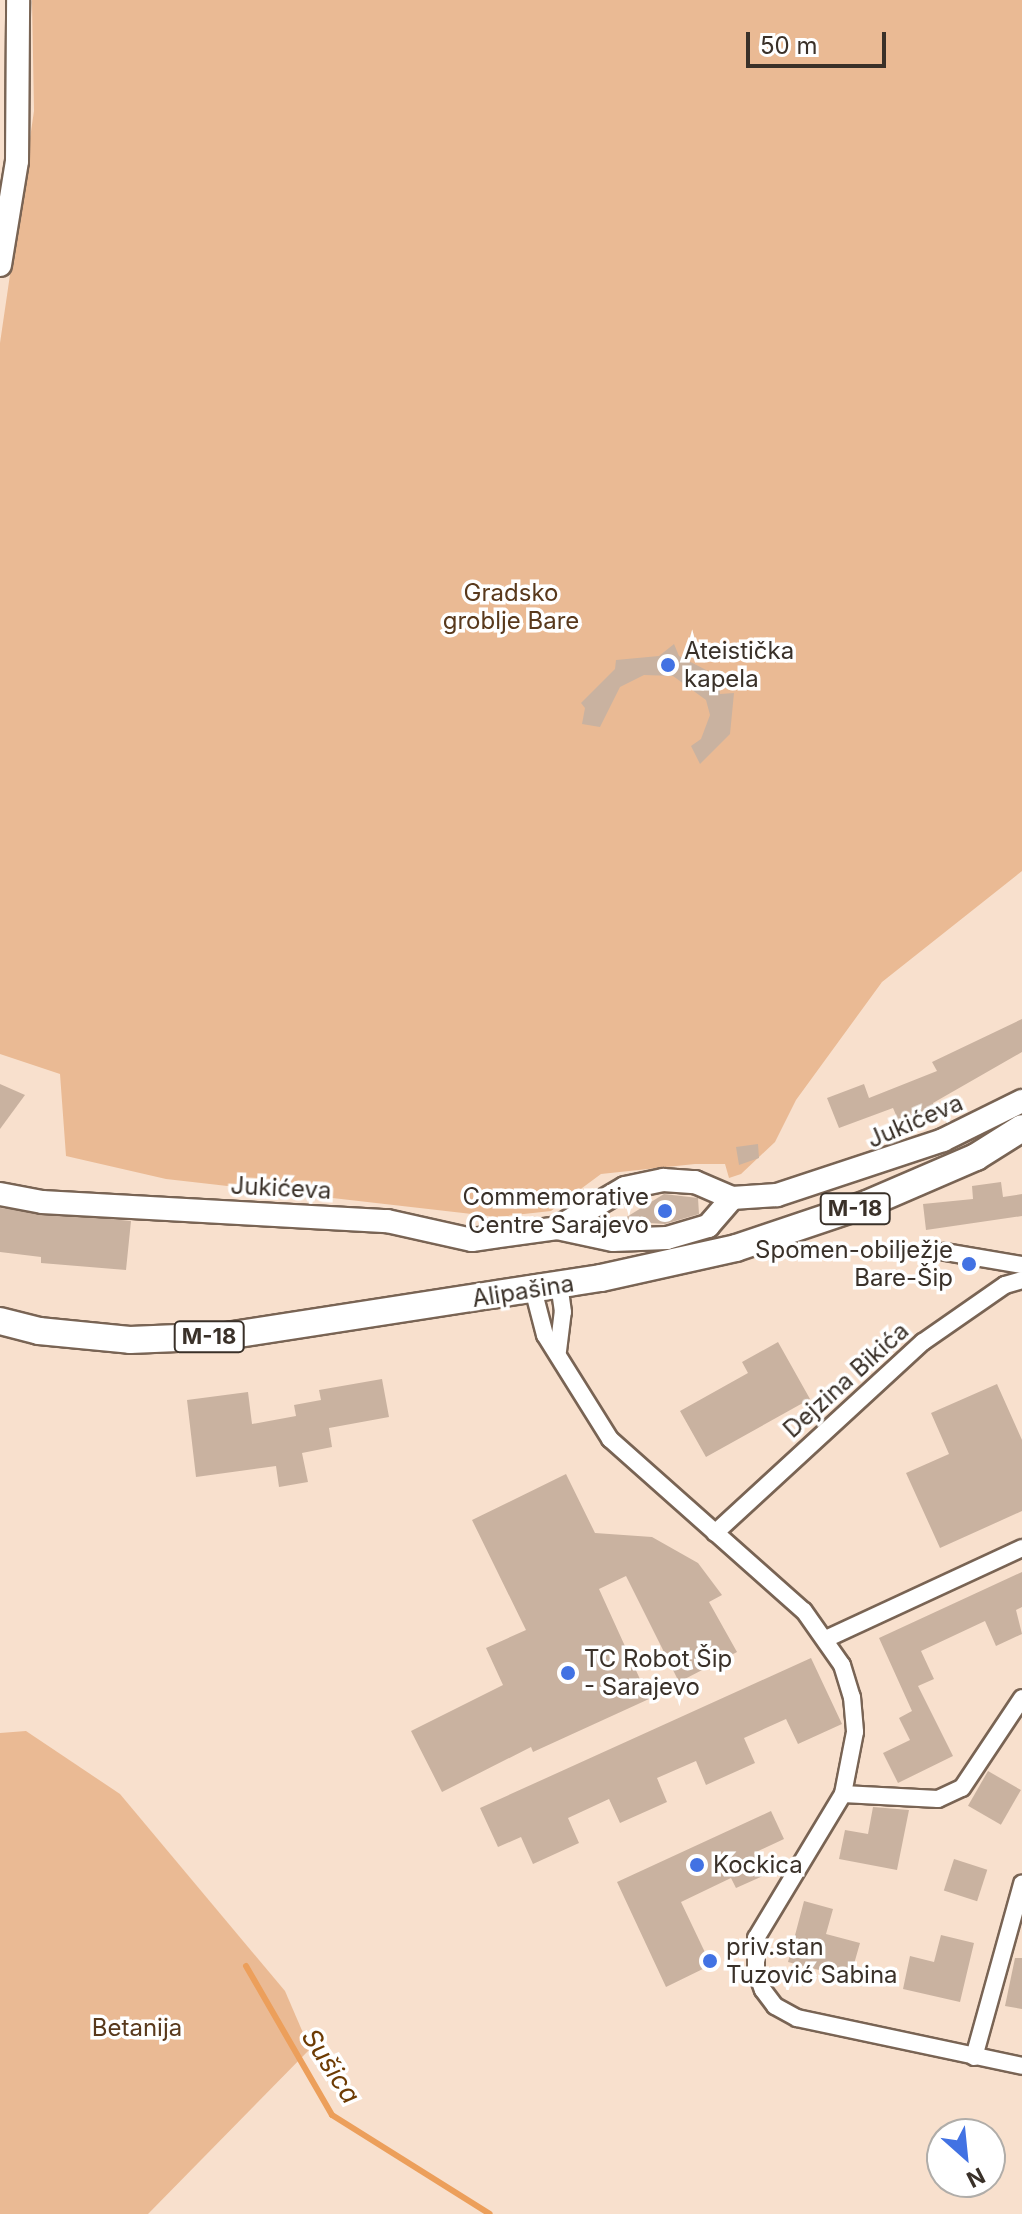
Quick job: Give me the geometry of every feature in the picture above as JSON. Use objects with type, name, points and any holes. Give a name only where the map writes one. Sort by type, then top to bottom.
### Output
[{"type":"main road","name":"Alipašina","points":[[0,1321],[39,1331],[130,1340],[226,1336],[677,1264],[778,1235],[943,1174],[1022,1128]]},
{"type":"street","points":[[0,265],[17,161],[18,0]]},
{"type":"street","name":"Jukićeva","points":[[557,1228],[625,1188],[648,1183],[695,1182],[732,1198],[777,1195],[862,1171],[943,1140],[1022,1101]]},
{"type":"street","name":"Jukićeva","points":[[0,1194],[42,1202],[387,1221],[461,1240],[557,1228],[613,1240],[667,1238],[708,1226],[719,1219],[732,1198]]},
{"type":"street","points":[[945,1252],[1022,1265]]},
{"type":"street","name":"Dejzina Bikića","points":[[715,1533],[923,1342],[1005,1285],[1022,1280]]},
{"type":"street","points":[[546,1287],[545,1335],[558,1351],[580,1396],[610,1439],[775,1582],[826,1639],[852,1697],[855,1732],[843,1794],[756,1938],[756,1971],[763,1990],[775,2006],[797,2018],[1022,2066]]},
{"type":"street","points":[[546,1287],[563,1312],[558,1351]]},
{"type":"street","points":[[826,1639],[1022,1548]]},
{"type":"street","points":[[843,1794],[938,1799],[962,1788],[1022,1698]]},
{"type":"street","points":[[974,2057],[1022,1884]]},
{"type":"green space","name":"Gradsko groblje Bare","points":[[32,0],[1022,0],[1022,871],[882,982],[796,1100],[775,1142],[741,1174],[729,1178],[725,1164],[695,1164],[601,1174],[551,1211],[498,1217],[166,1179],[66,1156],[60,1074],[0,1054],[0,343],[34,111]]},
{"type":"green space","name":"Betanija","points":[[26,1731],[120,1794],[285,1991],[310,2049],[148,2214],[0,2214],[0,1733]]},
{"type":"building","points":[[674,644],[679,656],[708,671],[719,670],[720,694],[734,693],[730,734],[700,764],[691,746],[701,739],[710,715],[706,700],[673,676],[644,675],[620,687],[600,727],[582,724],[585,708],[581,703],[615,669],[616,660],[659,656]]},
{"type":"building","points":[[1022,1019],[1022,1052],[933,1103],[935,1108],[899,1122],[893,1108],[839,1128],[827,1098],[864,1084],[869,1098],[937,1071],[932,1062]]},
{"type":"building","points":[[0,1084],[25,1095],[0,1129]]},
{"type":"building","points":[[758,1144],[759,1158],[739,1165],[736,1147]]},
{"type":"building","points":[[1001,1182],[1003,1197],[1022,1194],[1022,1216],[926,1230],[923,1204],[973,1199],[972,1186]]},
{"type":"building","name":"Commemorative Centre Sarajevo","points":[[664,1194],[698,1198],[699,1214],[665,1224],[620,1221]]},
{"type":"building","points":[[0,1208],[131,1221],[126,1270],[41,1263],[41,1257],[0,1252]]},
{"type":"building","points":[[778,1342],[810,1399],[706,1457],[680,1411],[748,1373],[742,1362]]},
{"type":"building","points":[[382,1379],[389,1417],[329,1428],[332,1447],[302,1453],[308,1482],[279,1487],[276,1466],[196,1477],[187,1400],[248,1392],[252,1424],[296,1416],[294,1405],[321,1400],[319,1390]]},
{"type":"building","points":[[997,1384],[1022,1440],[1022,1511],[940,1548],[906,1473],[949,1454],[931,1413]]},
{"type":"building","points":[[566,1474],[595,1533],[652,1537],[698,1563],[722,1595],[709,1602],[737,1652],[679,1682],[626,1576],[599,1589],[649,1699],[533,1752],[531,1747],[442,1792],[411,1731],[503,1685],[486,1648],[526,1630],[472,1520]]},
{"type":"building","points":[[1022,1572],[1022,1607],[1016,1610],[1022,1634],[996,1646],[985,1621],[921,1651],[934,1679],[918,1686],[953,1756],[898,1783],[883,1753],[910,1740],[899,1718],[912,1711],[879,1638]]},
{"type":"building","points":[[811,1658],[842,1724],[798,1744],[786,1719],[744,1738],[755,1763],[706,1785],[696,1761],[657,1778],[667,1802],[620,1823],[609,1799],[568,1818],[579,1843],[533,1864],[521,1837],[498,1847],[480,1808]]},
{"type":"building","points":[[988,1771],[1021,1790],[1001,1825],[968,1806]]},
{"type":"building","points":[[873,1807],[909,1810],[897,1870],[839,1859],[845,1830],[868,1834]]},
{"type":"building","points":[[771,1811],[784,1839],[754,1853],[765,1875],[736,1888],[731,1878],[681,1902],[711,1965],[666,1987],[617,1882]]},
{"type":"building","points":[[954,1859],[987,1870],[977,1901],[944,1890]]},
{"type":"building","points":[[804,1901],[833,1909],[826,1934],[860,1943],[850,1978],[788,1962]]},
{"type":"building","points":[[941,1935],[974,1943],[960,2002],[903,1989],[910,1956],[934,1962]]},
{"type":"building","points":[[1015,1958],[1022,1958],[1022,2009],[1005,2006]]},
{"type":"waterway","name":"Sušica","points":[[246,1966],[332,2115],[490,2214]]},
{"type":"place","name":"Ateistička kapela","points":[[668,665]]},
{"type":"place","name":"Commemorative Centre Sarajevo","points":[[665,1211]]},
{"type":"place","name":"Spomen-obilježje Bare-Šip","points":[[969,1264]]},
{"type":"place","name":"TC Robot Šip - Sarajevo","points":[[568,1673]]},
{"type":"place","name":"Kockica","points":[[697,1865]]},
{"type":"place","name":"priv.stan Tuzović Sabina","points":[[710,1961]]}]
